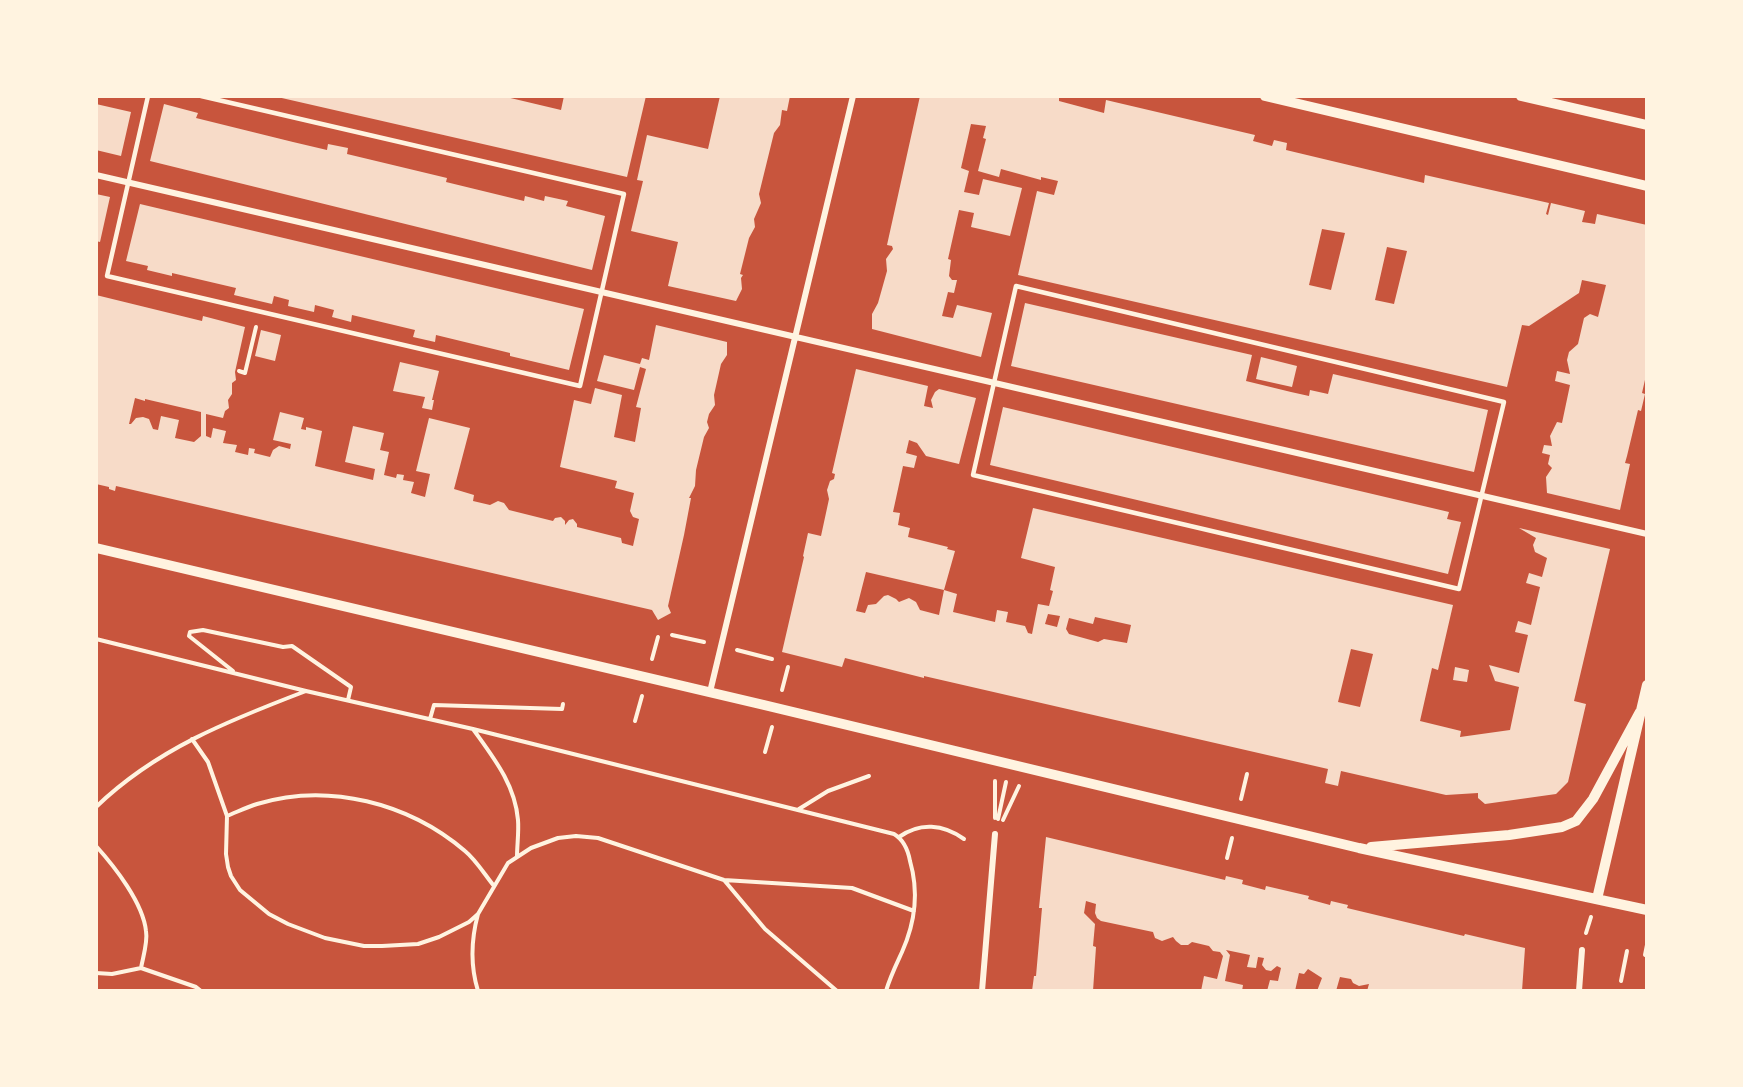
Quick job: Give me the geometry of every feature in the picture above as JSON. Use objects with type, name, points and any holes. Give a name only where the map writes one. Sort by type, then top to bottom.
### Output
[{"type":"street","points":[[710,692],[853,96]]},
{"type":"street","points":[[1265,96],[1647,186]]},
{"type":"street","points":[[1521,96],[1647,125]]},
{"type":"street","points":[[96,175],[1647,534]]},
{"type":"street","points":[[1635,184],[1647,181]]},
{"type":"street","points":[[96,548],[1359,848],[1647,910]]},
{"type":"street","points":[[1597,899],[1647,685]]},
{"type":"street","points":[[1359,848],[1509,835],[1562,826],[1576,821],[1593,799],[1640,712]]},
{"type":"street","points":[[982,991],[995,834]]},
{"type":"street","points":[[1579,991],[1582,950]]},
{"type":"lane","points":[[148,96],[106,276],[580,386],[624,194],[201,96]]},
{"type":"lane","points":[[1016,286],[1504,402],[1481,495],[1460,589],[973,475],[1016,286]]},
{"type":"path","points":[[239,371],[245,373],[255,329]]},
{"type":"path","points":[[236,674],[189,636],[190,632],[203,630],[283,647],[292,643],[351,687],[348,700]]},
{"type":"path","points":[[96,639],[306,691],[473,729],[894,834],[899,837],[906,848],[913,869],[914,911],[908,935],[886,991]]},
{"type":"path","points":[[96,807],[129,778],[192,739],[230,720],[306,691]]},
{"type":"path","points":[[430,719],[434,705],[562,709],[563,704]]},
{"type":"path","points":[[473,729],[498,764],[512,793],[518,820],[517,857]]},
{"type":"path","points":[[192,739],[208,762],[227,816],[228,867],[240,890],[269,914],[306,932],[325,938],[364,946],[418,944],[457,929],[470,922],[478,914],[508,863],[531,848],[558,838],[576,836],[598,838],[724,880],[852,888],[914,911]]},
{"type":"path","points":[[995,760],[995,834]]},
{"type":"path","points":[[995,834],[1010,764]]},
{"type":"path","points":[[995,834],[1028,768]]},
{"type":"path","points":[[798,810],[828,791],[869,776]]},
{"type":"path","points":[[227,816],[256,804],[309,796],[344,797],[381,805],[427,824],[450,839],[467,852],[494,886]]},
{"type":"path","points":[[899,837],[910,830],[934,826],[949,830],[964,838]]},
{"type":"path","points":[[96,846],[116,869],[141,914],[147,937],[141,968]]},
{"type":"path","points":[[724,880],[765,929],[837,991]]},
{"type":"path","points":[[1582,950],[1597,899]]},
{"type":"path","points":[[478,914],[472,942],[478,991]]},
{"type":"path","points":[[1645,955],[1647,945]]},
{"type":"path","points":[[1621,981],[1627,951]]},
{"type":"path","points":[[96,973],[112,974],[141,968],[196,987],[201,991]]},
{"type":"building","points":[[273,96],[502,96],[561,110],[564,96],[646,96],[627,177]]},
{"type":"building","points":[[720,96],[790,96],[787,111],[782,110],[780,125],[774,133],[759,194],[761,203],[754,219],[755,227],[749,238],[740,274],[743,275],[742,289],[736,301],[668,286],[678,242],[631,231],[643,181],[637,180],[647,135],[708,149]]},
{"type":"building","points":[[920,96],[1050,96],[1059,98],[1059,101],[1104,113],[1106,100],[1255,135],[1253,141],[1272,146],[1274,140],[1287,143],[1286,150],[1424,183],[1425,175],[1549,203],[1546,214],[1548,215],[1551,203],[1585,211],[1582,222],[1595,224],[1597,214],[1647,225],[1647,371],[1642,393],[1645,394],[1641,411],[1638,410],[1625,463],[1630,464],[1620,510],[1547,493],[1546,477],[1552,468],[1548,464],[1550,455],[1542,453],[1544,445],[1552,446],[1550,436],[1557,422],[1562,423],[1570,385],[1555,381],[1557,371],[1570,374],[1567,360],[1569,352],[1578,344],[1584,318],[1590,314],[1598,317],[1606,285],[1582,280],[1579,293],[1529,326],[1522,325],[1507,387],[1018,275],[1037,191],[1054,195],[1058,181],[1041,177],[1041,180],[1001,169],[999,177],[978,171],[986,139],[983,138],[986,126],[971,124],[961,168],[969,171],[964,192],[979,195],[983,179],[1022,188],[1010,236],[971,227],[974,213],[959,210],[948,259],[951,260],[949,276],[952,280],[957,280],[954,293],[948,292],[942,316],[953,318],[957,305],[992,313],[981,357],[872,329],[872,314],[878,303],[887,271],[886,259],[893,249],[892,246],[887,245]],"holes":[[[1322,229],[1345,233],[1331,290],[1309,285]],[[1387,247],[1407,251],[1394,304],[1375,300]]]},
{"type":"building","points":[[96,104],[131,112],[121,156],[96,150]]},
{"type":"building","points":[[164,104],[198,113],[196,118],[293,142],[327,150],[328,144],[348,148],[347,154],[447,178],[446,182],[524,201],[525,196],[544,201],[545,196],[568,201],[566,206],[605,216],[592,270],[150,161]]},
{"type":"building","points":[[96,194],[110,197],[100,242],[96,241]]},
{"type":"building","points":[[140,204],[584,309],[569,370],[436,335],[435,342],[413,337],[415,330],[352,315],[351,322],[332,317],[334,310],[315,305],[314,312],[288,306],[289,300],[274,296],[272,304],[234,295],[236,288],[172,273],[172,276],[147,270],[148,266],[126,261]]},
{"type":"building","points":[[96,295],[202,321],[203,316],[245,327],[235,372],[236,380],[232,383],[232,394],[228,400],[229,408],[225,411],[223,418],[206,414],[206,436],[211,438],[213,428],[226,431],[223,443],[237,445],[235,452],[248,455],[249,448],[255,449],[254,453],[270,457],[273,450],[279,446],[290,449],[291,444],[273,440],[280,412],[304,418],[301,429],[306,430],[306,427],[322,431],[315,466],[373,480],[375,469],[345,462],[353,426],[384,433],[380,450],[389,452],[384,475],[396,478],[397,474],[404,475],[403,480],[414,482],[411,493],[425,497],[430,474],[416,471],[429,418],[470,428],[454,489],[474,495],[473,501],[490,505],[498,501],[504,503],[509,510],[553,521],[561,517],[565,525],[573,519],[577,527],[621,538],[622,543],[633,546],[639,519],[633,517],[630,511],[634,493],[615,488],[617,481],[560,467],[574,400],[591,404],[595,388],[622,395],[614,437],[635,442],[641,408],[636,407],[646,369],[640,367],[634,390],[597,381],[604,355],[640,364],[642,358],[649,360],[656,325],[727,342],[727,355],[721,364],[714,395],[715,405],[709,414],[707,422],[709,428],[704,437],[696,470],[695,486],[689,498],[691,498],[684,535],[668,606],[671,613],[658,620],[652,610],[116,486],[115,491],[96,484]],"holes":[[[135,398],[145,401],[145,399],[201,412],[201,436],[194,442],[175,438],[179,420],[161,416],[158,430],[153,429],[149,419],[143,417],[136,418],[129,424]]]},
{"type":"building","points":[[1025,303],[1252,355],[1246,381],[1291,392],[1309,396],[1310,390],[1328,394],[1333,374],[1488,410],[1474,472],[1011,366]]},
{"type":"building","points":[[261,330],[281,335],[275,361],[255,356]]},
{"type":"building","points":[[1261,357],[1297,366],[1292,387],[1256,379]]},
{"type":"building","points":[[400,362],[439,371],[432,410],[422,408],[425,397],[393,391]]},
{"type":"building","points":[[856,369],[928,386],[924,406],[933,408],[931,400],[939,389],[976,398],[959,464],[926,456],[917,443],[909,440],[906,453],[917,456],[914,468],[903,466],[893,512],[900,513],[898,525],[910,528],[908,537],[948,547],[947,549],[955,551],[944,590],[957,594],[953,612],[995,622],[997,610],[1008,612],[1006,622],[1025,626],[1028,633],[1032,634],[1038,604],[1049,606],[1055,567],[1021,558],[1033,508],[1453,605],[1438,670],[1432,668],[1420,721],[1461,731],[1460,737],[1510,730],[1519,687],[1495,681],[1489,665],[1519,673],[1528,635],[1515,632],[1518,621],[1531,625],[1540,587],[1526,583],[1529,573],[1542,577],[1547,558],[1535,552],[1533,545],[1536,538],[1519,528],[1610,549],[1574,701],[1586,704],[1568,782],[1556,794],[1485,804],[1478,798],[1478,793],[1446,795],[1341,771],[1338,786],[1325,783],[1328,769],[845,658],[842,667],[782,652],[808,533],[821,536],[829,499],[827,490],[835,474],[832,473]],"holes":[[[866,572],[944,590],[939,615],[920,610],[916,602],[909,598],[899,602],[888,595],[876,604],[868,605],[865,613],[856,611]],[[1048,614],[1060,616],[1057,627],[1045,624]],[[1095,617],[1131,625],[1127,643],[1104,639],[1098,642],[1069,634],[1066,629],[1069,618],[1093,624]],[[1351,649],[1373,654],[1360,707],[1338,702]]]},
{"type":"building","points":[[1003,407],[1449,512],[1447,519],[1461,522],[1448,574],[990,465]]},
{"type":"building","points":[[1455,667],[1469,670],[1467,682],[1453,680]]},
{"type":"building","points":[[1046,837],[1225,880],[1226,876],[1243,880],[1242,884],[1265,890],[1266,886],[1309,896],[1308,899],[1330,905],[1331,901],[1348,905],[1347,908],[1525,948],[1522,991],[1392,989],[1392,991],[1367,991],[1369,984],[1359,986],[1351,979],[1340,977],[1336,991],[1317,991],[1322,978],[1308,969],[1304,974],[1299,973],[1295,991],[1267,991],[1270,980],[1278,981],[1281,968],[1277,966],[1271,971],[1266,970],[1262,965],[1264,958],[1258,957],[1256,968],[1247,967],[1250,955],[1226,950],[1230,955],[1225,981],[1243,985],[1242,991],[1201,991],[1204,976],[1217,979],[1223,956],[1220,952],[1213,951],[1209,946],[1192,942],[1188,945],[1181,945],[1173,937],[1162,941],[1155,938],[1153,932],[1101,921],[1095,913],[1096,904],[1086,901],[1084,913],[1095,924],[1093,991],[1032,991],[1034,976],[1036,976],[1042,908],[1039,908]]}]
